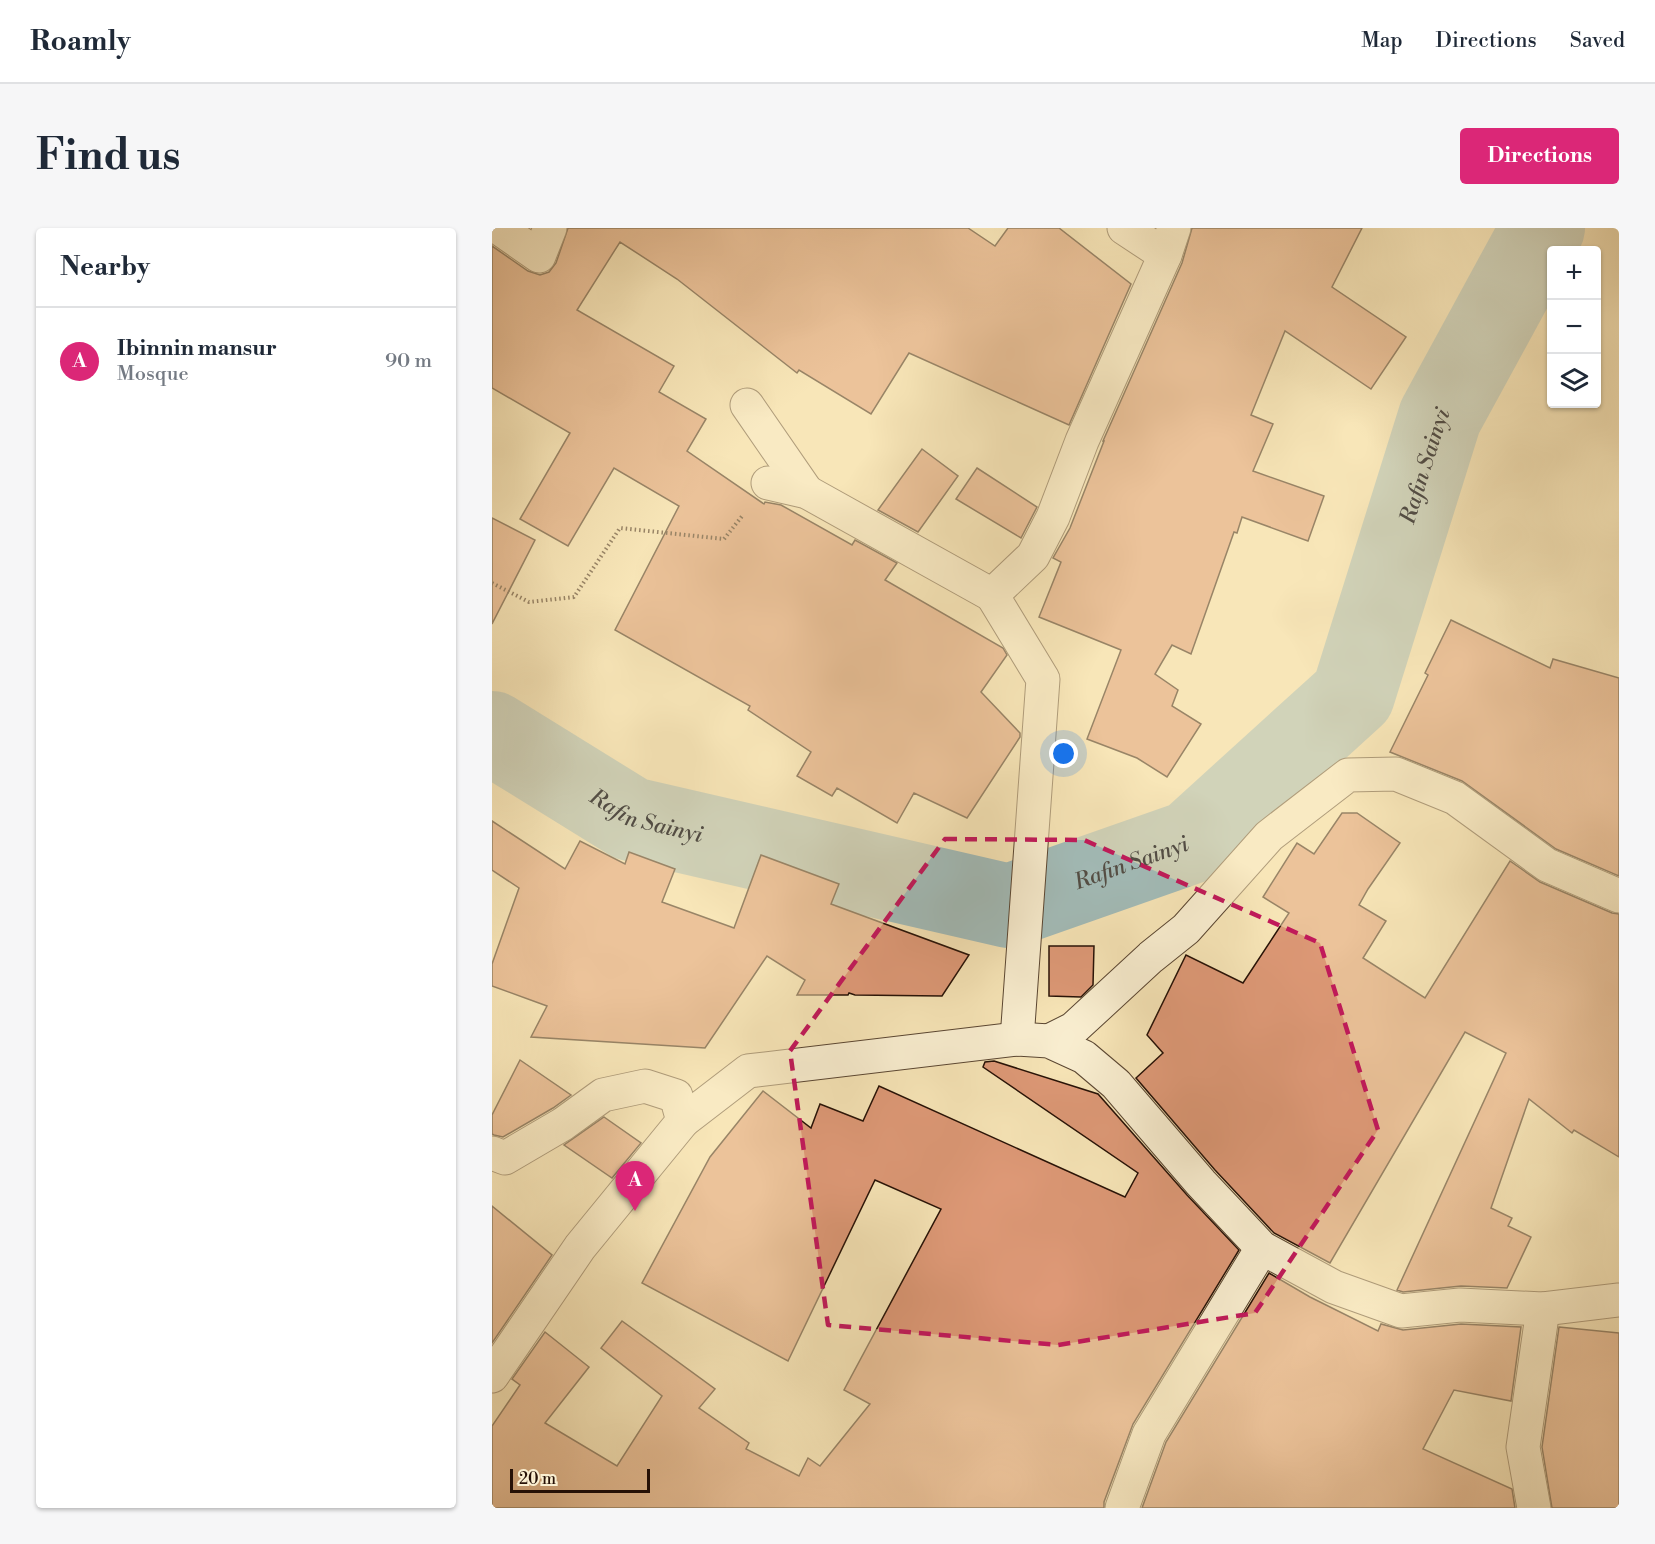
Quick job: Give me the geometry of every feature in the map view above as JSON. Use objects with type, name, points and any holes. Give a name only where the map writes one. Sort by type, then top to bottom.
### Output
[{"type":"street","points":[[499,228],[539,256],[550,228]]},
{"type":"street","points":[[992,595],[1034,556],[1053,517],[1082,441],[1169,242],[1124,228]]},
{"type":"street","points":[[747,405],[807,492]]},
{"type":"street","points":[[768,483],[807,492],[992,595],[1043,679],[1017,1039]]},
{"type":"street","points":[[1049,1041],[1073,1029],[1151,957],[1186,929],[1269,836],[1347,775],[1396,774],[1455,798],[1547,865],[1619,896]]},
{"type":"street","points":[[492,1376],[580,1247],[683,1121],[748,1071],[1017,1039],[1049,1041],[1084,1057],[1116,1084],[1201,1184],[1262,1248],[1334,1287],[1401,1311],[1460,1305],[1543,1309],[1619,1300]]},
{"type":"street","points":[[492,1153],[505,1158],[563,1124],[603,1095],[645,1086],[676,1096],[683,1121]]},
{"type":"street","points":[[1122,1508],[1149,1434],[1262,1248]]},
{"type":"street","points":[[1534,1508],[1523,1447],[1543,1309]]},
{"type":"path","points":[[492,583],[529,602],[574,597],[620,528],[724,539],[768,483]]},
{"type":"highlighted area","points":[[945,839],[1084,840],[1320,943],[1378,1130],[1255,1313],[1058,1345],[828,1325],[790,1051]]},
{"type":"building","points":[[568,228],[968,228],[995,246],[1008,228],[1059,228],[1131,284],[1069,425],[909,353],[871,414],[799,370],[797,373],[677,279],[620,242],[577,310],[674,366],[659,392],[706,419],[687,451],[764,504],[765,502],[781,505],[852,545],[855,540],[897,563],[885,580],[1003,648],[1007,655],[981,692],[1020,733],[1020,737],[967,818],[914,793],[897,823],[837,788],[832,796],[797,776],[811,752],[748,710],[750,706],[615,630],[679,506],[614,468],[568,546],[520,519],[570,433],[492,388],[492,246],[528,271],[540,275],[549,272],[556,263]]},
{"type":"building","points":[[1192,228],[1362,228],[1332,287],[1406,337],[1371,389],[1285,331],[1251,415],[1273,424],[1253,471],[1324,496],[1308,541],[1242,517],[1237,533],[1234,532],[1191,654],[1172,645],[1155,674],[1178,690],[1172,706],[1201,724],[1167,777],[1137,758],[1087,739],[1121,650],[1039,617],[1061,562],[1053,558],[1070,528],[1103,441],[1182,263]]},
{"type":"building","points":[[922,449],[958,476],[918,532],[878,510]]},
{"type":"building","points":[[977,468],[1037,507],[1021,538],[956,499]]},
{"type":"building","points":[[492,518],[535,540],[492,624]]},
{"type":"building","points":[[1451,620],[1550,668],[1553,659],[1619,678],[1619,876],[1556,849],[1462,781],[1390,752],[1428,675],[1425,673]]},
{"type":"building","points":[[1342,813],[1357,813],[1400,843],[1359,905],[1386,921],[1363,958],[1425,998],[1510,861],[1540,882],[1619,914],[1619,1157],[1574,1130],[1572,1133],[1529,1099],[1491,1208],[1512,1218],[1508,1226],[1531,1237],[1507,1288],[1461,1286],[1403,1292],[1397,1290],[1506,1053],[1465,1032],[1330,1263],[1274,1233],[1215,1170],[1136,1078],[1163,1053],[1147,1035],[1186,955],[1243,983],[1289,913],[1263,897],[1297,843],[1314,854]]},
{"type":"building","points":[[492,821],[565,869],[580,841],[625,864],[629,852],[675,869],[662,902],[734,928],[761,855],[839,884],[831,904],[969,955],[942,996],[855,995],[849,993],[848,995],[797,995],[805,980],[767,956],[705,1048],[531,1037],[547,1006],[492,986],[492,964],[519,888],[492,870]]},
{"type":"building","points":[[1049,946],[1094,946],[1093,985],[1081,997],[1049,996]]},
{"type":"building","points":[[520,1060],[571,1095],[503,1137],[494,1135],[492,1134],[492,1115]]},
{"type":"building","points":[[994,1061],[1098,1094],[1239,1250],[1133,1424],[1104,1502],[1104,1508],[492,1508],[492,1426],[520,1385],[512,1379],[545,1332],[589,1367],[545,1423],[617,1466],[662,1396],[601,1348],[622,1321],[715,1389],[699,1408],[749,1443],[746,1449],[799,1476],[808,1458],[820,1466],[870,1404],[844,1390],[941,1209],[875,1180],[788,1361],[642,1283],[710,1157],[763,1091],[811,1128],[820,1104],[863,1121],[879,1086],[1125,1197],[1138,1173],[983,1067],[985,1062]]},
{"type":"building","points":[[604,1117],[641,1143],[612,1178],[564,1145]]},
{"type":"building","points":[[492,1206],[552,1255],[492,1343]]},
{"type":"building","points":[[1269,1273],[1310,1297],[1378,1331],[1381,1324],[1403,1330],[1461,1324],[1521,1327],[1511,1401],[1454,1390],[1423,1449],[1512,1489],[1515,1508],[1142,1508],[1166,1442]]},
{"type":"building","points":[[1559,1327],[1619,1333],[1619,1508],[1552,1508],[1542,1447]]},
{"type":"waterway","name":"Rafin Sainyi","points":[[492,733],[631,819],[1009,906],[1191,842],[1353,695],[1440,417],[1543,228]]},
{"type":"place","name":"Ibinnin mansur","points":[[635,1211]]}]
